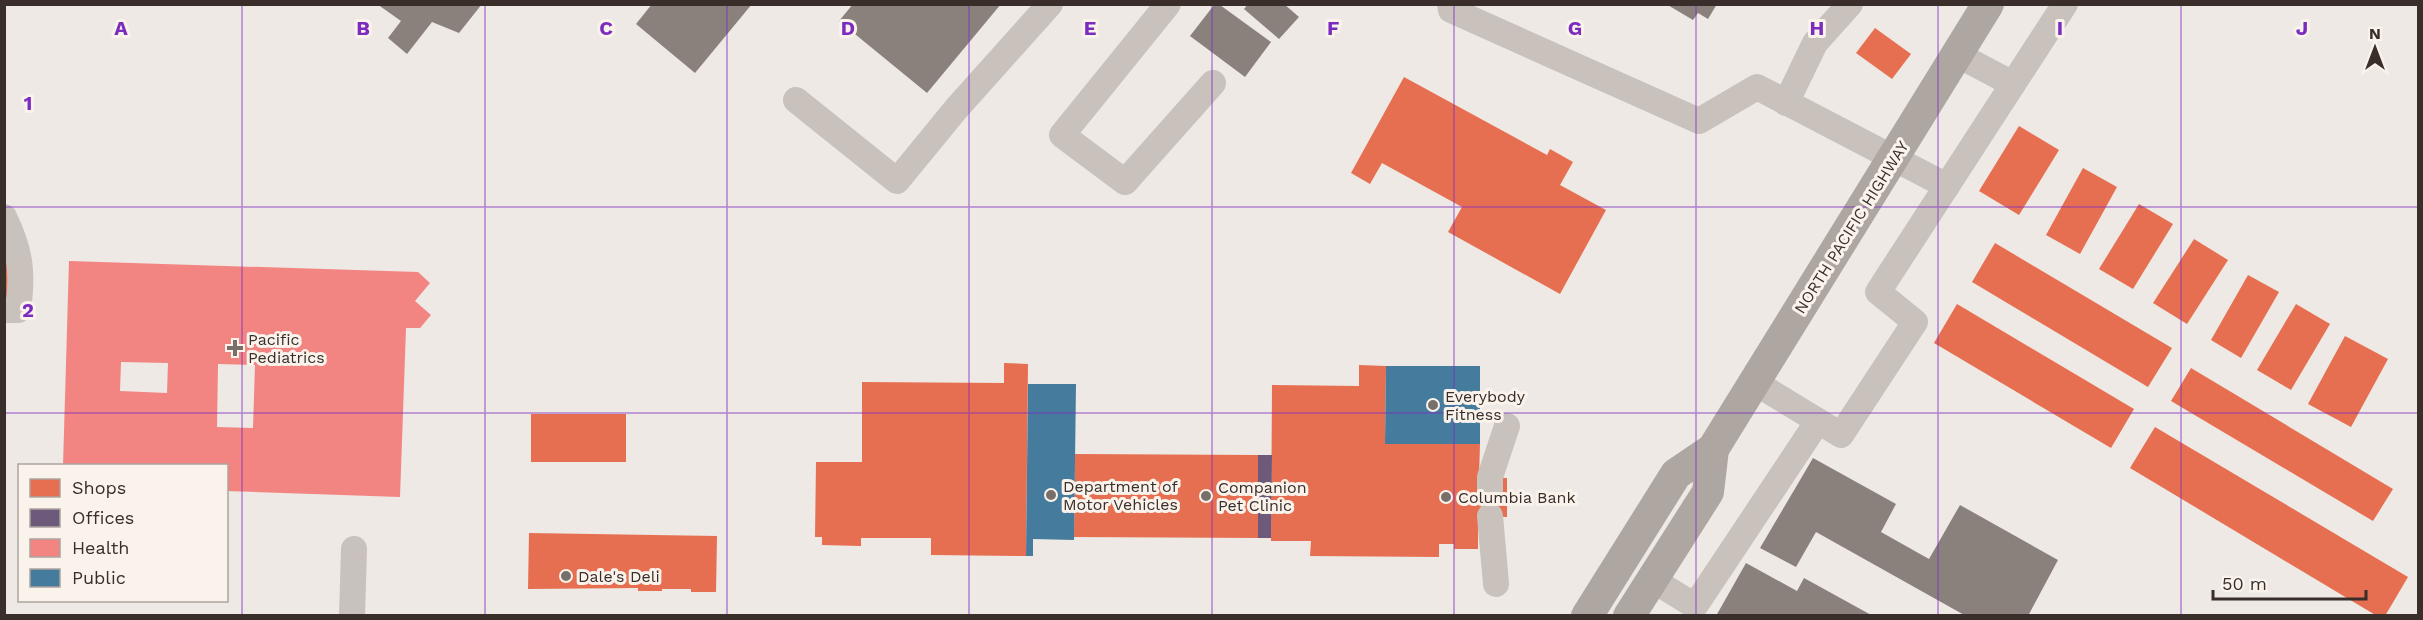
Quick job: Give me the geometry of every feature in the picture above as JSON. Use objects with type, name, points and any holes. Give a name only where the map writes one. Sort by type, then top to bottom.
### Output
[{"type":"main road","name":"NORTH PACIFIC HIGHWAY","points":[[1587,615],[1676,474],[1713,449],[1988,4]]},
{"type":"main road","name":"NORTH PACIFIC HIGHWAY","points":[[1629,615],[1708,492],[1713,449]]},
{"type":"main road","points":[[1621,561],[1653,580]]},
{"type":"lane","points":[[796,100],[897,181],[956,109],[1050,4]]},
{"type":"lane","points":[[1168,4],[1062,135],[1125,182],[1213,83]]},
{"type":"lane","points":[[1450,4],[1451,10],[1699,121],[1757,87],[1947,186]]},
{"type":"lane","points":[[1786,102],[1815,43],[1850,4]]},
{"type":"lane","points":[[1755,382],[1841,435],[1915,322],[1878,292],[2065,4]]},
{"type":"lane","points":[[1958,55],[2013,84]]},
{"type":"lane","points":[[4,217],[14,237],[22,276],[18,310],[4,310]]},
{"type":"lane","points":[[1653,580],[1695,606],[1818,421]]},
{"type":"lane","points":[[1490,477],[1507,426]]},
{"type":"lane","points":[[1490,516],[1496,584]]},
{"type":"lane","points":[[352,615],[354,549]]},
{"type":"building: Shops","points":[[1875,28],[1911,54],[1892,79],[1856,53]]},
{"type":"building: Shops","points":[[1404,77],[1547,155],[1550,149],[1573,162],[1560,185],[1606,210],[1560,294],[1448,232],[1462,207],[1382,163],[1370,184],[1351,173]]},
{"type":"building: Shops","points":[[2019,126],[2059,150],[2019,215],[1979,191]]},
{"type":"building: Shops","points":[[2083,168],[2117,187],[2080,254],[2046,235]]},
{"type":"building: Shops","points":[[2139,204],[2173,224],[2133,289],[2099,269]]},
{"type":"building: Shops","points":[[2194,239],[2228,260],[2187,324],[2153,303]]},
{"type":"building: Shops","points":[[1995,243],[2172,348],[2148,387],[1972,282]]},
{"type":"building: Shops","points":[[4,260],[14,260],[14,298],[4,298]]},
{"type":"building: Shops","points":[[2248,275],[2279,292],[2241,358],[2211,340]]},
{"type":"building: Shops","points":[[1957,304],[2134,409],[2111,448],[1934,343]]},
{"type":"building: Shops","points":[[2296,304],[2330,324],[2291,390],[2257,370]]},
{"type":"building: Shops","points":[[2345,336],[2388,359],[2351,427],[2308,404]]},
{"type":"building: Shops","points":[[1004,363],[1028,364],[1026,556],[931,555],[931,538],[861,538],[861,546],[822,545],[822,537],[815,537],[816,462],[862,462],[862,382],[1004,383]]},
{"type":"building: Shops","points":[[1359,365],[1386,366],[1385,444],[1480,444],[1479,477],[1507,478],[1507,517],[1478,516],[1478,549],[1454,549],[1454,544],[1439,544],[1439,557],[1310,556],[1311,541],[1271,541],[1272,385],[1359,386]]},
{"type":"building: Shops","points":[[2191,368],[2393,489],[2373,521],[2171,401]]},
{"type":"building: Shops","points":[[531,414],[626,414],[626,462],[531,462]]},
{"type":"building: Shops","points":[[2155,427],[2408,577],[2385,616],[2377,616],[2130,468]]},
{"type":"building: Shops","points":[[1075,454],[1258,455],[1258,538],[1074,537]]},
{"type":"building: Shops","points":[[529,533],[717,536],[716,592],[691,592],[691,589],[638,591],[638,588],[528,589]]},
{"type":"building: Offices","points":[[1258,455],[1272,455],[1271,538],[1258,538]]},
{"type":"building: Health","points":[[69,261],[418,272],[430,283],[415,301],[431,315],[420,328],[406,328],[400,497],[228,491],[228,464],[63,464]],"holes":[[[121,362],[168,363],[167,393],[120,391]],[[218,364],[255,365],[253,428],[217,427]]]},
{"type":"building: Public","name":"Everybody Fitness","points":[[1386,366],[1480,366],[1480,444],[1385,444]]},
{"type":"building: Public","name":"Department of Motor Vehicles","points":[[1028,384],[1076,384],[1074,540],[1033,539],[1033,556],[1026,556]]},
{"type":"building: Industry","points":[[377,4],[482,4],[459,33],[432,22],[407,54],[388,38],[401,21]]},
{"type":"building: Industry","points":[[652,4],[752,4],[695,73],[636,24]]},
{"type":"building: Industry","points":[[853,4],[1001,4],[927,93],[839,21]]},
{"type":"building: Industry","points":[[1248,4],[1284,4],[1299,17],[1279,39],[1244,9]]},
{"type":"building: Industry","points":[[1666,4],[1717,4],[1708,19],[1698,13],[1693,20]]},
{"type":"building: Industry","points":[[1214,5],[1220,5],[1271,42],[1245,77],[1190,36]]},
{"type":"building: Industry","points":[[1813,458],[1896,504],[1881,532],[1929,559],[1960,505],[2058,560],[2028,616],[1966,616],[1816,532],[1796,567],[1760,548]]},
{"type":"building: Industry","points":[[1746,563],[1797,591],[1804,578],[1873,616],[1716,616]]},
{"type":"tunnel","points":[[1490,477],[1490,516]]},
{"type":"place","name":"Pacific Pediatrics","points":[[235,348]]},
{"type":"place","name":"Everybody Fitness","points":[[1433,405]]},
{"type":"place","name":"Department of Motor Vehicles","points":[[1051,495]]},
{"type":"place","name":"Companion Pet Clinic","points":[[1206,496]]},
{"type":"place","name":"Columbia Bank","points":[[1446,497]]},
{"type":"place","name":"Dale's Deli","points":[[566,576]]}]
